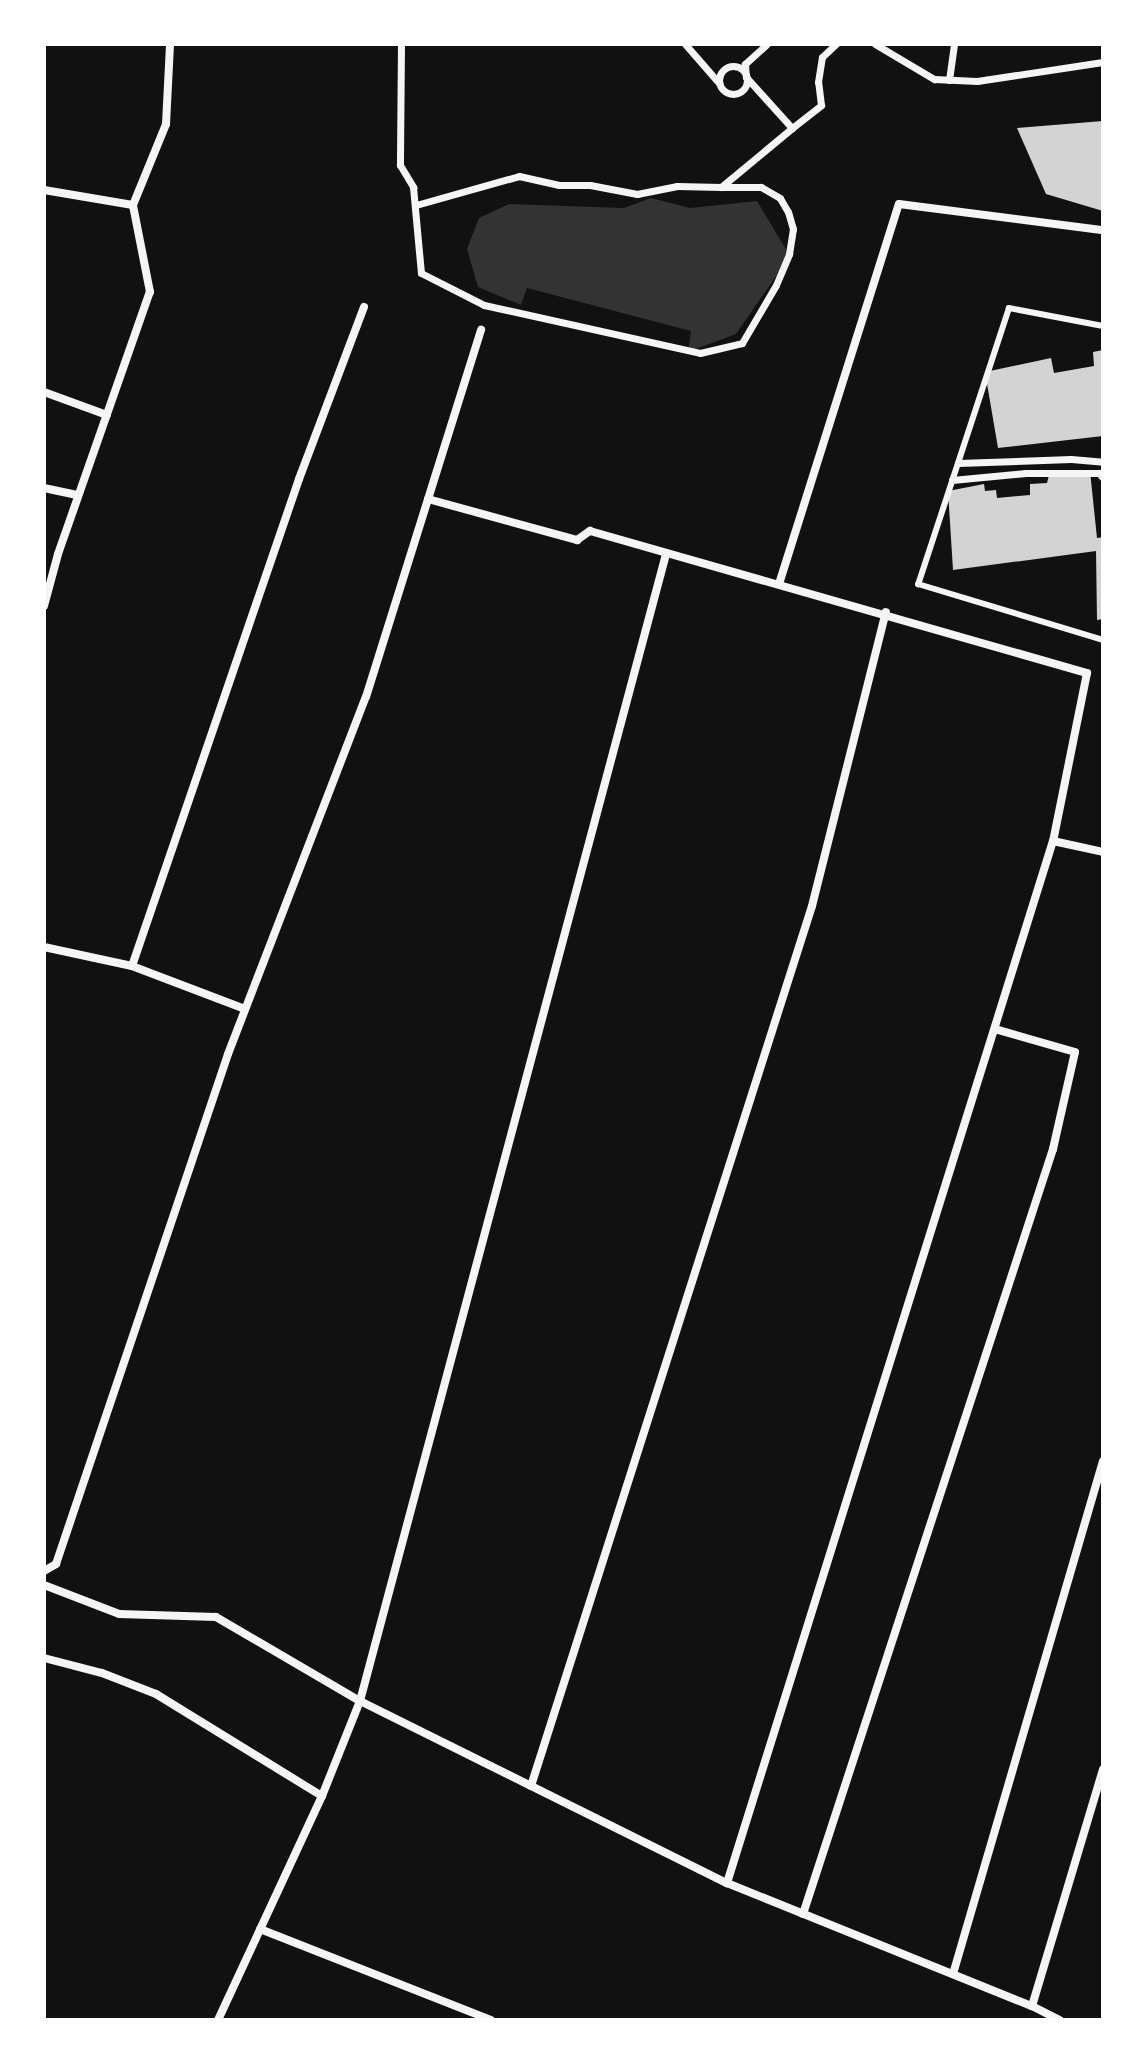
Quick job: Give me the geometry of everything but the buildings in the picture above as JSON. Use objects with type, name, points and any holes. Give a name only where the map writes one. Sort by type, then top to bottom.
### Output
[{"type":"street","points":[[44,606],[78,495],[150,292],[133,205],[166,124],[170,44]]},
{"type":"street","points":[[401,44],[400,165],[413,187],[421,273],[484,305],[700,353],[742,343],[776,285],[789,254],[793,229],[780,198],[761,187],[677,186],[637,194],[590,185],[559,185],[519,176],[416,205]]},
{"type":"street","points":[[685,44],[723,90],[735,94],[746,86],[745,64]]},
{"type":"street","points":[[719,83],[724,70],[745,64],[767,44]]},
{"type":"street","points":[[721,187],[821,105],[818,82],[822,57],[836,44]]},
{"type":"street","points":[[875,44],[934,79],[977,81],[1103,62]]},
{"type":"street","points":[[949,80],[954,44]]},
{"type":"street","points":[[732,66],[741,69],[792,128]]},
{"type":"street","points":[[44,190],[133,205]]},
{"type":"street","points":[[779,584],[899,204],[1103,230]]},
{"type":"street","points":[[132,966],[299,479],[364,307]]},
{"type":"street","points":[[44,1571],[56,1564],[245,1009],[366,697],[481,330]]},
{"type":"street","points":[[44,392],[107,415]]},
{"type":"street","points":[[958,463],[1071,459],[1103,462]]},
{"type":"street","points":[[952,480],[1026,473],[1099,473],[1103,478]]},
{"type":"street","points":[[44,488],[78,495]]},
{"type":"street","points":[[428,499],[577,540],[590,531],[886,612],[1087,673],[1053,841],[727,1883]]},
{"type":"street","points":[[218,2020],[322,1796],[360,1701],[666,554]]},
{"type":"street","points":[[531,1786],[812,906],[886,612]]},
{"type":"street","points":[[1053,841],[1103,852]]},
{"type":"street","points":[[44,947],[132,966],[245,1009]]},
{"type":"street","points":[[803,1914],[1048,1164],[1075,1052],[995,1029]]},
{"type":"street","points":[[953,1974],[1103,1461]]},
{"type":"street","points":[[44,1585],[119,1614],[216,1617],[360,1701],[727,1883],[1060,2020]]},
{"type":"street","points":[[44,1658],[102,1673],[156,1694],[322,1796]]},
{"type":"street","points":[[1032,2006],[1103,1769]]},
{"type":"street","points":[[260,1929],[491,2020]]},
{"type":"lane","points":[[1103,326],[1009,308],[918,584],[1103,640]]},
{"type":"shaded area","points":[[651,198],[690,208],[757,201],[790,256],[736,334],[688,352],[691,331],[527,288],[521,305],[478,287],[467,249],[479,218],[509,204],[624,208]]}]
